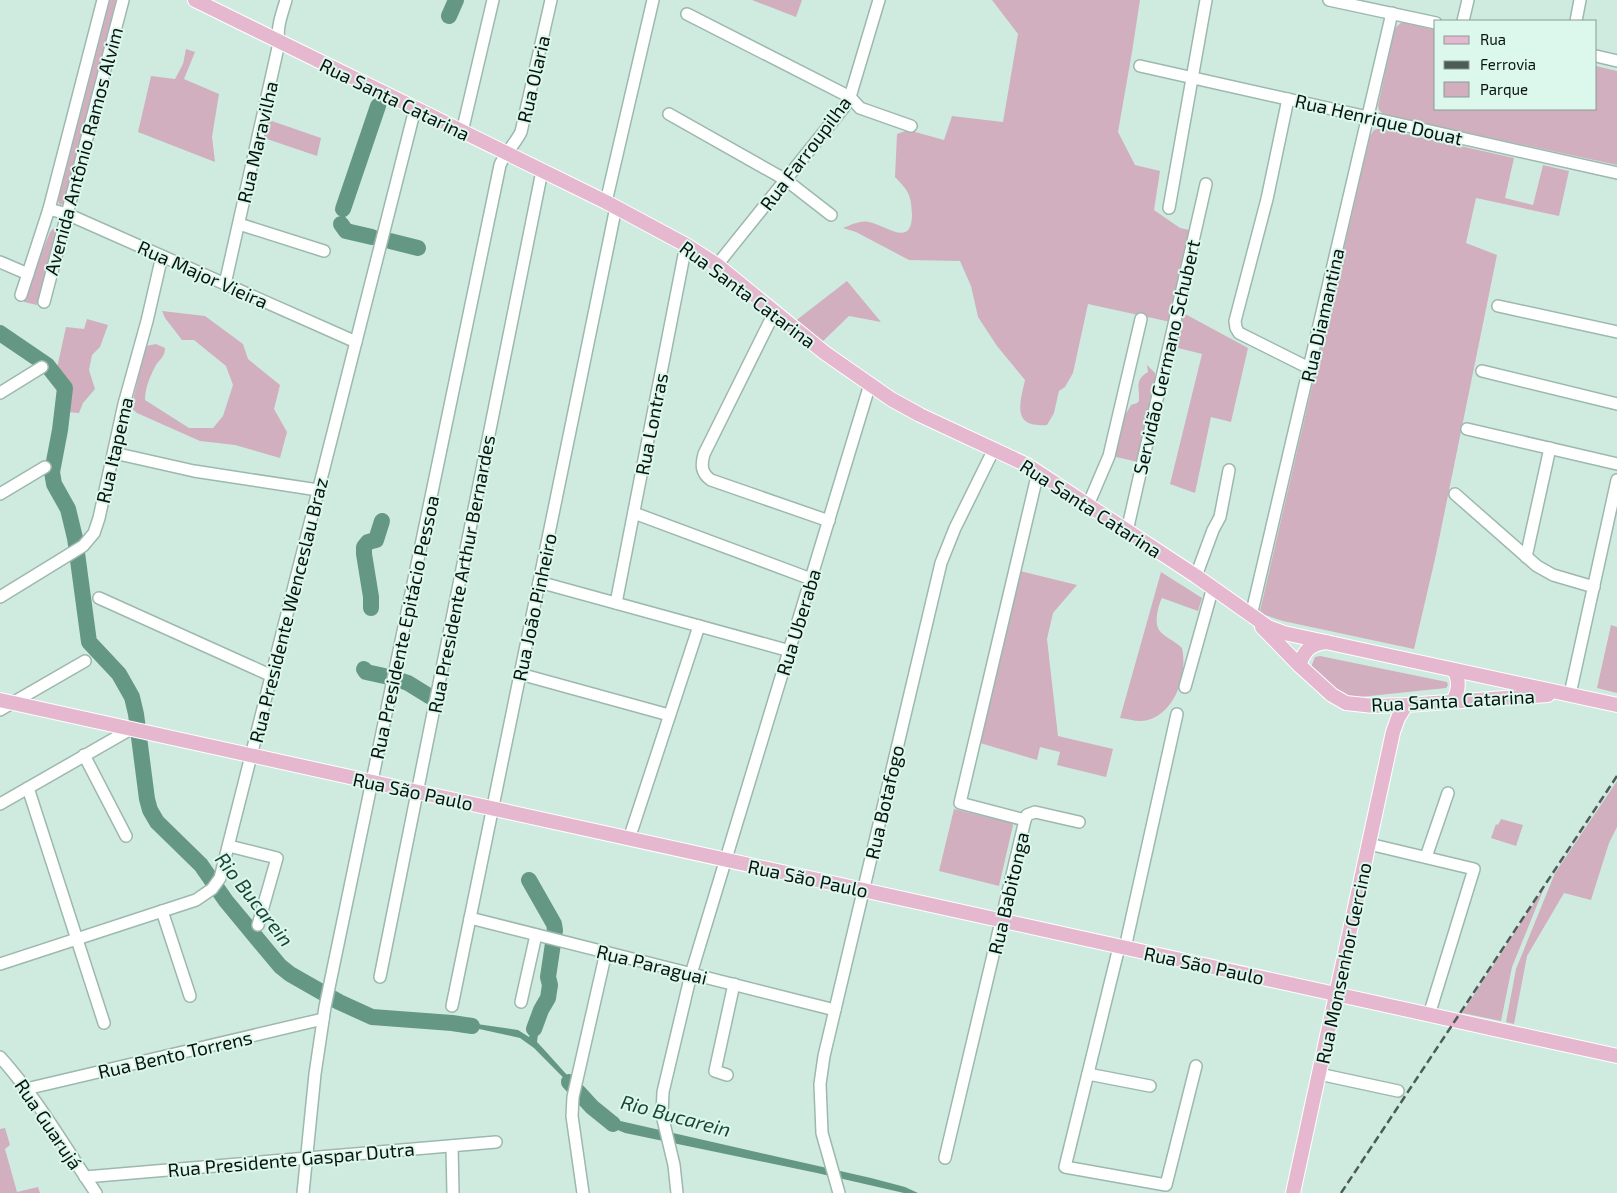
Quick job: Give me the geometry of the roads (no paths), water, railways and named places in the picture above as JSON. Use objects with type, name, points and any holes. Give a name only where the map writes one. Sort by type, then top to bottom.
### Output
[{"type":"main road","name":"Rua Santa Catarina","points":[[195,0],[611,205],[686,244],[716,265],[825,353],[909,410],[994,449],[1038,472],[1196,576],[1268,627],[1327,642],[1617,705]]},
{"type":"main road","name":"Rua Santa Catarina","points":[[1251,616],[1299,665],[1339,700],[1346,703],[1374,706],[1406,705],[1570,694]]},
{"type":"main road","points":[[1299,665],[1305,651],[1310,646],[1316,643],[1327,642]]},
{"type":"main road","points":[[1453,701],[1458,689],[1457,676],[1454,670]]},
{"type":"main road","name":"Rua São Paulo","points":[[7,701],[1617,1056]]},
{"type":"main road","name":"Rua Monsenhor Gercino","points":[[1293,1193],[1393,732],[1398,718],[1406,705]]},
{"type":"main road","points":[[1374,706],[1386,717],[1393,732]]},
{"type":"street","name":"Avenida Antônio Ramos Alvim","points":[[21,295],[49,209],[104,0]]},
{"type":"street","name":"Avenida Antônio Ramos Alvim","points":[[44,302],[122,0]]},
{"type":"street","name":"Rua Maravilha","points":[[225,284],[279,43],[278,26],[286,0]]},
{"type":"street","points":[[462,132],[493,0]]},
{"type":"street","name":"Rua Olaria","points":[[507,154],[516,143],[520,132],[551,0]]},
{"type":"street","name":"Rua João Pinheiro","points":[[452,1006],[539,582],[611,205],[654,0]]},
{"type":"street","name":"Rua Farroupilha","points":[[716,265],[844,107],[850,97],[879,0]]},
{"type":"street","points":[[1169,208],[1206,0]]},
{"type":"street","points":[[1329,0],[1358,3],[1434,23]]},
{"type":"street","points":[[1463,20],[1468,0]]},
{"type":"street","points":[[1576,20],[1580,0]]},
{"type":"street","name":"Rua Diamantina","points":[[1251,616],[1392,13]]},
{"type":"street","points":[[687,14],[850,97],[860,108],[911,126]]},
{"type":"street","points":[[1597,56],[1617,61]]},
{"type":"street","name":"Rua Henrique Douat","points":[[1140,66],[1617,172]]},
{"type":"street","points":[[1288,99],[1264,214],[1237,312],[1236,328],[1245,336],[1309,368]]},
{"type":"street","name":"Rua Presidente Wenceslau Braz","points":[[0,964],[196,900],[215,886],[222,873],[415,109]]},
{"type":"street","points":[[669,114],[786,180],[831,215]]},
{"type":"street","name":"Rua Presidente Epitácio Pessoa","points":[[303,1193],[315,1074],[325,1007],[500,165],[507,154]]},
{"type":"street","name":"Rua Presidente Arthur Bernardes","points":[[380,977],[542,171]]},
{"type":"street","name":"Servidão Germano Schubert","points":[[1127,530],[1206,184]]},
{"type":"street","name":"Rua Major Vieira","points":[[49,209],[67,214],[356,342]]},
{"type":"street","points":[[239,224],[324,251]]},
{"type":"street","name":"Rua Lontras","points":[[616,603],[686,244]]},
{"type":"street","name":"Rua Itapema","points":[[0,597],[69,556],[83,546],[94,533],[124,404],[147,321],[162,256]]},
{"type":"street","points":[[0,262],[28,274]]},
{"type":"street","points":[[1498,306],[1617,332]]},
{"type":"street","points":[[774,313],[704,454],[703,473],[711,480],[829,522]]},
{"type":"street","points":[[1088,505],[1109,456],[1142,319]]},
{"type":"street","points":[[0,393],[42,368]]},
{"type":"street","points":[[1482,371],[1617,404]]},
{"type":"street","name":"Rua Uberaba","points":[[677,1193],[674,1165],[661,1108],[663,1092],[692,974],[870,384]]},
{"type":"street","points":[[1467,429],[1617,464]]},
{"type":"street","points":[[1526,557],[1550,448]]},
{"type":"street","name":"Rua Botafogo","points":[[839,1193],[822,1133],[820,1084],[824,1056],[941,563],[955,528],[994,449]]},
{"type":"street","points":[[114,453],[194,471],[318,490]]},
{"type":"street","points":[[0,494],[45,467]]},
{"type":"street","points":[[1196,576],[1213,530],[1220,517],[1229,470]]},
{"type":"street","name":"Rua Babitonga","points":[[945,1158],[1025,820],[960,803],[1038,472]]},
{"type":"street","points":[[1570,694],[1617,480]]},
{"type":"street","points":[[1455,494],[1526,557],[1553,575],[1594,587]]},
{"type":"street","points":[[634,513],[811,579]]},
{"type":"street","points":[[539,582],[790,651]]},
{"type":"street","points":[[1184,687],[1212,587]]},
{"type":"street","points":[[99,598],[272,676]]},
{"type":"street","points":[[629,838],[699,626]]},
{"type":"street","points":[[0,710],[7,701],[86,661]]},
{"type":"street","points":[[520,674],[670,715]]},
{"type":"street","points":[[1177,714],[1122,947],[1065,1167],[1166,1184],[1196,1066]]},
{"type":"street","points":[[0,804],[84,755],[137,730]]},
{"type":"street","points":[[84,755],[126,836]]},
{"type":"street","points":[[28,788],[104,1022]]},
{"type":"street","points":[[1426,857],[1448,793]]},
{"type":"street","points":[[1025,820],[1030,812],[1035,812],[1079,822]]},
{"type":"street","points":[[1369,844],[1474,869],[1429,1015]]},
{"type":"street","points":[[228,846],[277,858],[258,925]]},
{"type":"street","points":[[162,911],[190,996]]},
{"type":"street","name":"Rua Paraguai","points":[[470,918],[835,1010]]},
{"type":"street","points":[[521,1002],[536,935]]},
{"type":"street","points":[[583,1193],[572,1116],[573,1097],[606,952]]},
{"type":"street","points":[[728,1075],[715,1071],[734,984]]},
{"type":"street","name":"Rua Bento Torrens","points":[[26,1089],[323,1019]]},
{"type":"street","name":"Rua Guarujá","points":[[0,1057],[26,1089],[96,1193]]},
{"type":"street","points":[[1088,1074],[1150,1086]]},
{"type":"street","points":[[1319,1074],[1398,1091]]},
{"type":"street","name":"Rua Presidente Gaspar Dutra","points":[[85,1177],[496,1142]]},
{"type":"street","points":[[452,1146],[453,1193]]},
{"type":"waterway","points":[[449,16],[456,0]]},
{"type":"waterway","points":[[343,209],[378,106]]},
{"type":"waterway","points":[[341,224],[346,231],[372,237]]},
{"type":"waterway","points":[[390,241],[418,248]]},
{"type":"waterway","name":"Rio Bucarein","points":[[0,333],[47,365],[65,388],[52,472],[54,484],[68,509],[75,538],[89,642],[119,674],[132,697],[147,799],[150,810],[157,822],[201,865],[226,901],[280,966],[290,974],[339,1002],[372,1017],[472,1026]]},
{"type":"waterway","points":[[371,608],[364,547],[368,542],[376,540],[382,521]]},
{"type":"waterway","points":[[364,669],[366,672],[389,677]]},
{"type":"waterway","points":[[399,680],[408,683],[429,696]]},
{"type":"waterway","points":[[529,880],[554,924],[555,930],[548,977],[550,985],[548,998],[534,1029]]},
{"type":"waterway","name":"Rio Bucarein","points":[[569,1082],[592,1107],[613,1124]]},
{"type":"railway","points":[[1341,1193],[1617,776]]}]
